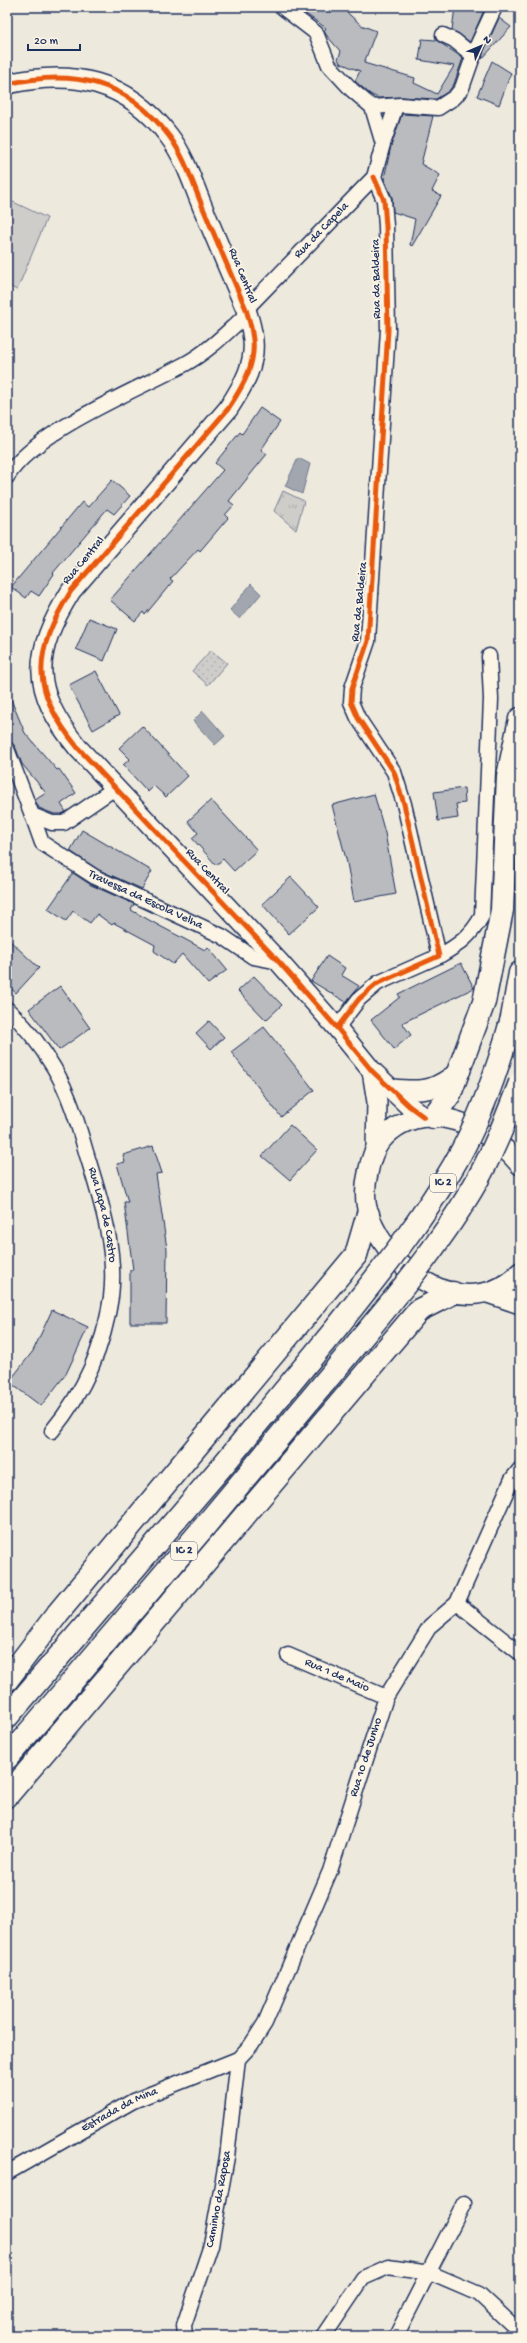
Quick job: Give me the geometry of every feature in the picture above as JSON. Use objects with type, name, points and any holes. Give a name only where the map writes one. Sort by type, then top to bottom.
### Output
[{"type":"highway","points":[[428,1117],[450,1094],[461,1070],[484,1002],[502,910],[508,776],[520,718]]},
{"type":"highway","name":"IC 2","points":[[7,1717],[222,1465],[337,1327],[424,1213],[455,1163],[480,1113],[498,1068],[512,1018],[520,973]]},
{"type":"highway","name":"IC 2","points":[[7,1758],[209,1521],[359,1341],[439,1241],[472,1189],[509,1112],[520,1083]]},
{"type":"highway","points":[[7,1680],[63,1607],[356,1255],[368,1214]]},
{"type":"highway","points":[[7,1796],[419,1310],[453,1293]]},
{"type":"street","points":[[282,7],[316,33],[329,65],[352,90],[372,107],[383,144]]},
{"type":"street","points":[[372,107],[396,106],[428,109],[438,108],[454,97],[462,88],[495,7]]},
{"type":"street","points":[[443,35],[454,40],[474,56]]},
{"type":"street","name":"Rua Central","points":[[7,84],[54,77],[91,81],[117,89],[146,109],[170,137],[185,164],[246,311],[253,334],[253,355],[248,375],[240,392],[228,409],[72,590],[54,619],[44,642],[41,668],[47,698],[61,727],[279,962],[337,1028],[372,1071],[409,1106],[428,1117]]},
{"type":"street","name":"Rua da Capela","points":[[11,462],[56,432],[205,352],[374,177],[396,106]]},
{"type":"street","name":"Rua da Baldeira","points":[[374,177],[384,200],[388,330],[368,641],[352,688],[351,702],[358,718],[394,772],[404,804],[439,956]]},
{"type":"street","points":[[7,477],[11,462]]},
{"type":"street","points":[[337,1028],[359,999],[378,984],[460,945],[474,931],[482,916],[491,699],[489,656]]},
{"type":"street","name":"Travessa da Escola Velha","points":[[7,749],[42,843],[95,877],[222,936],[253,957],[279,962]]},
{"type":"street","points":[[32,814],[52,823],[64,823],[116,788]]},
{"type":"street","name":"Rua Lapa de Castro","points":[[7,1008],[22,1023],[54,1068],[75,1116],[102,1203],[111,1253],[111,1296],[102,1339],[89,1374],[77,1396],[52,1431]]},
{"type":"street","points":[[392,1089],[426,1090],[440,1086],[461,1070]]},
{"type":"street","name":"Rua Central","points":[[372,1071],[377,1102],[376,1148]]},
{"type":"street","points":[[520,1165],[502,1146],[487,1135],[457,1122],[428,1117],[408,1121],[395,1128],[376,1148],[366,1182],[368,1214],[382,1242],[402,1266],[429,1285],[453,1293],[472,1295],[488,1293],[506,1284],[520,1272]]},
{"type":"street","points":[[488,1293],[520,1304]]},
{"type":"street","name":"Rua 10 de Junho","points":[[238,2059],[251,2045],[265,2023],[330,1871],[386,1697],[430,1626],[456,1603],[512,1479],[520,1469]]},
{"type":"street","points":[[456,1603],[520,1653]]},
{"type":"street","name":"Rua 1 de Maio","points":[[288,1655],[386,1697]]},
{"type":"street","name":"Estrada da Mina","points":[[7,2173],[133,2101],[238,2059]]},
{"type":"street","name":"Caminho da Raposa","points":[[186,2336],[184,2325],[211,2245],[227,2157],[238,2059]]},
{"type":"street","points":[[396,2336],[430,2273],[464,2203]]},
{"type":"street","points":[[324,2336],[363,2278],[388,2267],[430,2273],[479,2294],[517,2333]]},
{"type":"green space","points":[[7,199],[47,218],[17,290],[7,285]]},
{"type":"green space","points":[[283,491],[304,501],[296,530],[274,511]]},
{"type":"green space","points":[[211,650],[227,663],[208,685],[192,671]]},
{"type":"shaded area","points":[[298,458],[310,464],[302,494],[285,486]]},
{"type":"shaded area","points":[[251,584],[261,594],[240,619],[230,610]]},
{"type":"shaded area","points":[[203,711],[225,736],[215,745],[193,721]]},
{"type":"building","points":[[296,7],[341,7],[361,25],[376,31],[364,63],[415,78],[414,83],[437,94],[454,66],[419,60],[422,39],[436,40],[463,58],[454,84],[449,91],[436,99],[402,97],[378,98],[370,94],[355,81],[360,71],[340,63],[338,59],[341,52],[327,36],[324,31],[326,28]]},
{"type":"building","points":[[455,7],[485,8],[470,42],[452,30]]},
{"type":"building","points":[[499,18],[511,27],[482,59],[484,51]]},
{"type":"building","points":[[492,61],[511,73],[499,105],[477,96]]},
{"type":"building","points":[[402,114],[433,116],[421,164],[440,175],[432,191],[441,196],[412,246],[410,245],[415,219],[393,212],[392,197],[384,179],[391,146]]},
{"type":"building","points":[[260,408],[280,422],[261,450],[267,454],[229,501],[234,505],[225,515],[228,518],[200,551],[198,549],[170,579],[173,581],[145,615],[143,612],[135,621],[110,600],[223,470],[215,463],[240,432],[242,434]]},
{"type":"building","points":[[112,480],[130,496],[114,514],[107,509],[53,573],[54,574],[39,596],[31,591],[26,598],[11,587],[82,502],[88,507]]},
{"type":"building","points":[[89,618],[117,629],[104,661],[76,649]]},
{"type":"building","points":[[96,671],[119,715],[93,730],[69,685]]},
{"type":"building","points":[[7,690],[25,733],[57,770],[59,769],[76,793],[61,804],[66,812],[54,814],[39,808],[35,800],[46,793],[22,764],[15,746],[10,741],[7,732]]},
{"type":"building","points":[[142,726],[188,776],[166,797],[154,786],[148,792],[123,765],[130,759],[119,748]]},
{"type":"building","points":[[464,788],[465,803],[456,804],[458,818],[438,821],[434,792]]},
{"type":"building","points":[[374,794],[385,833],[396,894],[354,902],[347,863],[332,805]]},
{"type":"building","points":[[211,800],[257,850],[234,871],[223,859],[216,865],[192,838],[198,833],[188,821]]},
{"type":"building","points":[[82,830],[152,871],[142,889],[99,870],[70,851]]},
{"type":"building","points":[[73,873],[91,885],[134,904],[131,910],[158,925],[205,950],[208,947],[227,970],[208,984],[182,954],[173,964],[154,951],[155,945],[114,923],[112,925],[97,914],[90,923],[73,911],[66,921],[48,909]]},
{"type":"building","points":[[291,877],[319,907],[289,934],[262,904]]},
{"type":"building","points":[[7,938],[39,968],[16,993],[7,985]]},
{"type":"building","points":[[327,956],[345,968],[341,975],[359,986],[346,1002],[311,981]]},
{"type":"building","points":[[461,963],[474,988],[402,1023],[411,1035],[394,1049],[371,1020],[400,997],[398,994]]},
{"type":"building","points":[[254,976],[282,1005],[266,1020],[238,991]]},
{"type":"building","points":[[60,986],[90,1028],[59,1050],[29,1009]]},
{"type":"building","points":[[209,1021],[224,1037],[211,1049],[196,1033]]},
{"type":"building","points":[[264,1027],[314,1090],[281,1117],[231,1052]]},
{"type":"building","points":[[290,1125],[317,1150],[290,1180],[262,1156]]},
{"type":"building","points":[[153,1146],[162,1173],[156,1174],[167,1249],[166,1323],[130,1323],[130,1270],[133,1270],[124,1202],[128,1202],[117,1164],[125,1162],[123,1155]]},
{"type":"building","points":[[52,1310],[88,1327],[66,1374],[41,1406],[9,1382],[33,1351]]},
{"type":"cycle path","points":[[7,84],[54,78],[76,79],[97,83],[117,91],[135,102],[153,117],[175,144],[188,171],[246,309],[251,327],[253,344],[253,354],[248,373],[239,392],[228,409],[71,591],[58,613],[43,653],[42,671],[44,689],[51,707],[62,727],[78,748],[279,962],[337,1028],[372,1071],[409,1106],[424,1117]]},
{"type":"cycle path","points":[[337,1028],[359,999],[378,983],[439,956],[404,804],[394,772],[358,718],[351,702],[352,688],[368,641],[388,330],[384,200],[374,177]]}]
